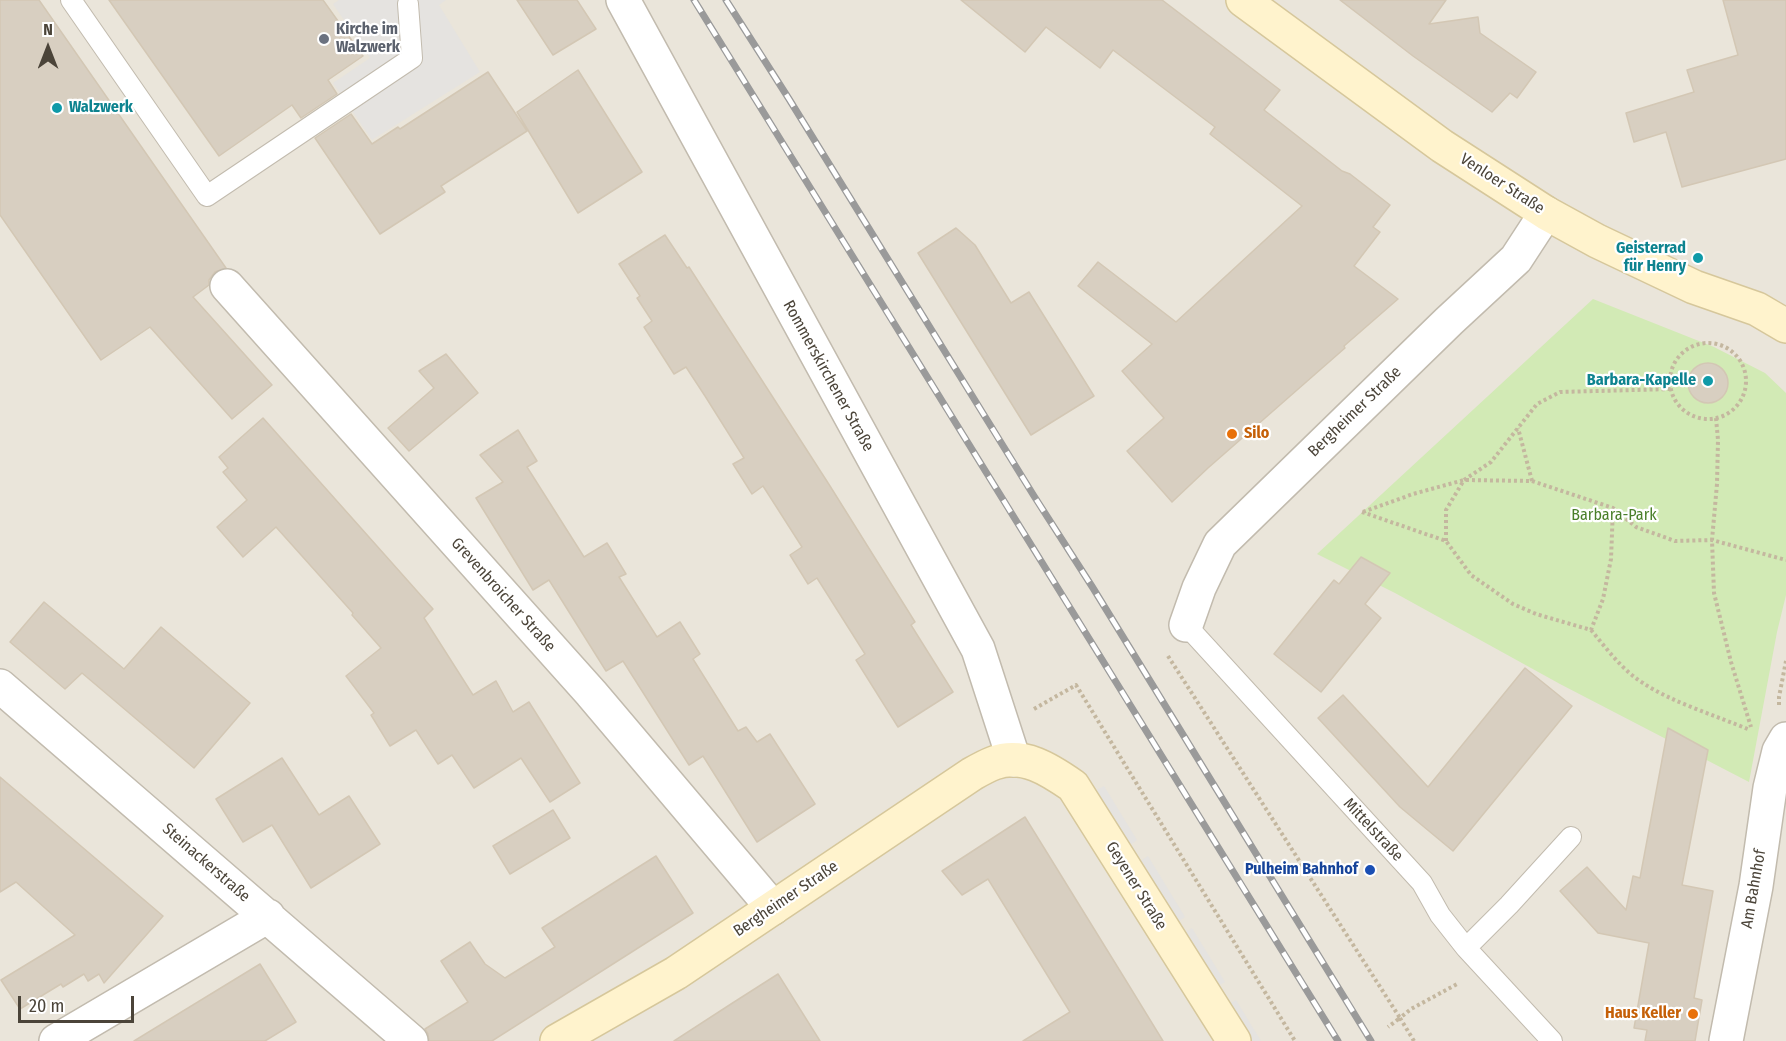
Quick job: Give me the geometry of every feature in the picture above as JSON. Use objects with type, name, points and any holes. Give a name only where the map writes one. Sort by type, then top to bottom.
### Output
[{"type":"street","name":"Rommerskirchener Straße","points":[[623,0],[978,649],[1014,760]]},
{"type":"street","name":"Venloer Straße","points":[[1243,0],[1442,146],[1546,213],[1589,237],[1694,287],[1757,309],[1786,326]]},
{"type":"street","name":"Bergheimer Straße","points":[[1186,625],[1199,588],[1220,544],[1449,321],[1516,259],[1546,213]]},
{"type":"street","name":"Grevenbroicher Straße","points":[[227,286],[591,693],[773,908]]},
{"type":"street","name":"Steinackerstraße","points":[[0,686],[411,1041]]},
{"type":"street","name":"Am Bahnhof","points":[[1726,1041],[1756,886],[1770,789],[1779,751],[1786,739]]},
{"type":"street","name":"Bergheimer Straße","points":[[557,1041],[676,973],[972,774],[995,762],[1014,760]]},
{"type":"street","name":"Geyener Straße","points":[[1014,760],[1034,763],[1052,771],[1073,786],[1234,1041]]},
{"type":"street","points":[[56,1041],[268,916]]},
{"type":"lane","points":[[71,0],[207,196],[412,58],[408,1]]},
{"type":"lane","name":"Mittelstraße","points":[[1186,625],[1422,884],[1440,915],[1466,948],[1552,1041]]},
{"type":"lane","points":[[1466,948],[1571,837]]},
{"type":"path","points":[[1710,342],[1723,345],[1734,352],[1742,362],[1746,373],[1746,386],[1736,407],[1716,418],[1703,418],[1680,407],[1671,389],[1671,370],[1677,358],[1686,349],[1710,342]]},
{"type":"path","points":[[1446,541],[1446,510],[1464,480],[1491,462],[1537,404],[1560,392],[1671,389]]},
{"type":"path","points":[[1716,418],[1717,484],[1712,540],[1714,593],[1731,662],[1753,731],[1643,684],[1622,667],[1591,630],[1536,614],[1513,604],[1471,575],[1446,541],[1362,512],[1413,494],[1464,480],[1532,481],[1612,508],[1636,527],[1675,542],[1712,540],[1786,560]]},
{"type":"path","points":[[1518,428],[1532,481]]},
{"type":"path","points":[[1591,630],[1603,598],[1611,559],[1612,508]]},
{"type":"path","points":[[1186,625],[1167,657],[1414,1041]]},
{"type":"path","points":[[1030,711],[1076,685],[1295,1041]]},
{"type":"path","points":[[1388,1027],[1411,1009],[1462,981]]},
{"type":"shaded area","points":[[0,0],[1786,0],[1786,1041],[0,1041]]},
{"type":"shaded area","points":[[339,0],[446,0],[439,5],[480,72],[372,140],[333,83],[370,58],[333,4]]},
{"type":"shaded area","points":[[1104,786],[1137,840],[1129,846],[1095,791]]},
{"type":"shaded area","points":[[1148,856],[1185,917],[1176,923],[1139,862]]},
{"type":"shaded area","points":[[1192,928],[1225,982],[1216,987],[1183,934]]},
{"type":"shaded area","points":[[1236,1000],[1261,1041],[1249,1041],[1227,1005]]},
{"type":"green space","name":"Barbara-Park","points":[[1593,299],[1714,347],[1765,373],[1786,393],[1786,595],[1749,782],[1560,684],[1395,593],[1317,554]]},
{"type":"building","name":"Walzwerk","points":[[0,0],[39,0],[226,268],[215,272],[209,280],[209,285],[193,297],[272,385],[232,419],[150,327],[101,360],[0,215]]},
{"type":"building","name":"Walzwerk","points":[[109,0],[323,0],[363,56],[328,80],[337,94],[301,118],[292,105],[219,156]]},
{"type":"building","points":[[517,0],[577,0],[596,29],[553,55]]},
{"type":"building","points":[[961,0],[1162,0],[1280,90],[1264,110],[1390,205],[1373,227],[1380,232],[1354,266],[1398,299],[1172,502],[1127,451],[1164,418],[1122,371],[1152,344],[1078,286],[1098,262],[1176,322],[1302,206],[1210,134],[1215,127],[1113,50],[1100,68],[1046,27],[1025,52]]},
{"type":"building","points":[[1340,0],[1446,0],[1429,24],[1478,17],[1480,33],[1536,72],[1517,98],[1510,93],[1492,112]]},
{"type":"building","points":[[1723,0],[1786,0],[1786,159],[1682,187],[1666,132],[1634,142],[1626,113],[1694,92],[1687,70],[1738,55]]},
{"type":"building","points":[[578,70],[642,172],[578,213],[517,112]]},
{"type":"building","points":[[488,72],[527,131],[441,186],[445,192],[380,234],[315,138],[351,114],[372,144],[398,127],[400,129]]},
{"type":"building","points":[[956,228],[975,245],[1011,303],[1029,292],[1094,396],[1031,435],[918,253]]},
{"type":"building","points":[[665,235],[687,268],[689,267],[830,486],[915,622],[911,625],[953,692],[898,727],[856,660],[865,654],[817,578],[808,584],[790,555],[802,547],[763,486],[752,494],[733,464],[744,458],[686,367],[674,374],[644,327],[652,321],[637,298],[640,296],[619,264]]},
{"type":"building","points":[[446,354],[478,393],[409,451],[388,428],[434,388],[419,371]]},
{"type":"building","name":"Barbara-Kapelle","points":[[1708,363],[1716,364],[1722,369],[1727,375],[1727,391],[1722,397],[1716,402],[1708,403],[1700,402],[1694,397],[1689,391],[1688,383],[1689,375],[1694,369],[1700,364]]},
{"type":"building","points":[[263,418],[433,609],[424,618],[473,695],[496,681],[513,712],[529,702],[580,783],[550,802],[521,758],[474,788],[452,755],[438,764],[416,730],[390,746],[371,715],[374,713],[346,676],[381,648],[276,527],[243,557],[217,527],[247,500],[223,472],[228,468],[219,457]]},
{"type":"building","points":[[518,430],[537,461],[527,467],[584,557],[607,543],[626,574],[619,577],[657,637],[680,622],[700,654],[693,659],[738,731],[746,727],[757,742],[770,734],[815,804],[757,842],[703,756],[689,765],[623,661],[606,671],[549,580],[533,590],[476,498],[503,482],[480,455]]},
{"type":"building","points":[[1361,557],[1390,573],[1365,604],[1381,618],[1321,692],[1274,654],[1334,580],[1339,584]]},
{"type":"building","points":[[44,602],[124,669],[161,627],[250,703],[194,768],[82,673],[65,689],[10,642]]},
{"type":"building","points":[[1525,668],[1572,706],[1453,851],[1400,807],[1318,718],[1343,695],[1428,787]]},
{"type":"building","points":[[1668,728],[1708,750],[1682,885],[1713,891],[1694,998],[1702,1000],[1695,1041],[1645,1041],[1647,1030],[1634,1028],[1649,943],[1598,933],[1560,891],[1587,867],[1626,910],[1633,876],[1640,878]]},
{"type":"building","points":[[282,758],[319,815],[349,796],[380,844],[311,888],[272,825],[243,842],[216,799]]},
{"type":"building","points":[[0,777],[163,916],[104,983],[99,974],[88,981],[84,974],[63,987],[61,984],[20,1009],[1,980],[75,935],[16,882],[0,892]]},
{"type":"building","points":[[553,810],[570,838],[510,874],[493,846]]},
{"type":"building","points":[[1025,817],[1163,1041],[1023,1041],[1070,1012],[988,879],[962,895],[942,871]]},
{"type":"building","points":[[656,856],[693,913],[492,1041],[429,1041],[425,1029],[468,1002],[441,961],[470,942],[485,964],[505,978],[555,947],[542,928]]},
{"type":"building","points":[[260,964],[296,1022],[265,1041],[134,1041]]},
{"type":"building","points":[[778,974],[820,1041],[674,1041],[731,1004]]},
{"type":"railway","points":[[694,0],[1338,1041]]},
{"type":"railway","points":[[726,0],[1093,588],[1371,1041]]},
{"type":"place","name":"Kirche im Walzwerk","points":[[324,39]]},
{"type":"place","name":"Walzwerk","points":[[57,108]]},
{"type":"place","name":"Geisterrad für Henry","points":[[1698,258]]},
{"type":"place","name":"Barbara-Kapelle","points":[[1708,381]]},
{"type":"place","name":"Silo","points":[[1232,434]]},
{"type":"place","name":"Pulheim Bahnhof","points":[[1370,870]]},
{"type":"place","name":"Haus Keller","points":[[1693,1014]]}]
